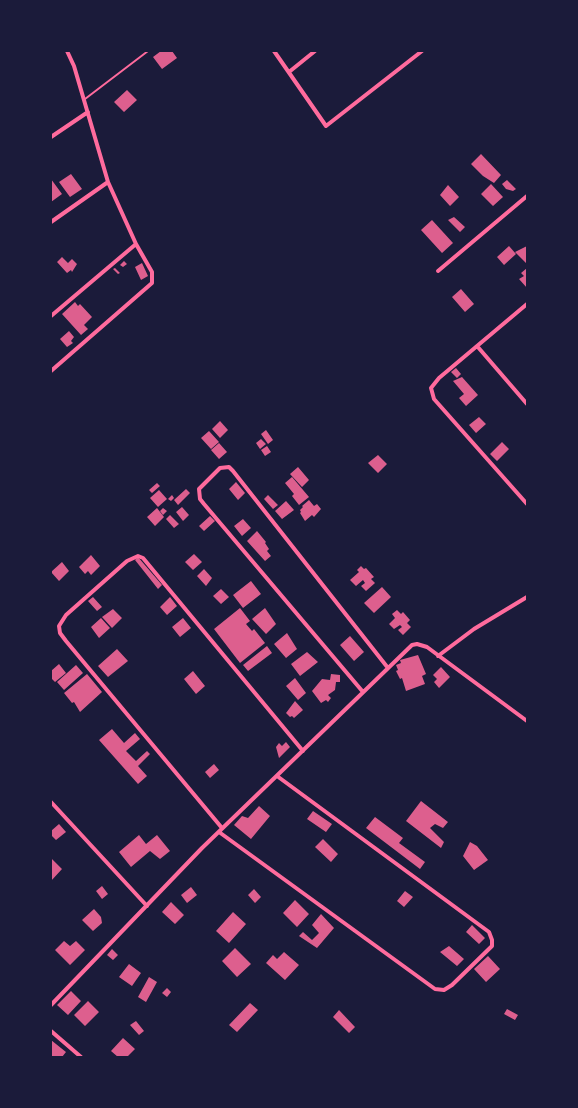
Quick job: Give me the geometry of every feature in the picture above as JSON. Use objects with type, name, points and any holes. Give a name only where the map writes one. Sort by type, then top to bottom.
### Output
[{"type":"street","points":[[51,371],[152,283],[152,272],[136,244],[108,182],[74,66],[67,51]]},
{"type":"street","points":[[274,51],[326,126],[422,51]]},
{"type":"street","points":[[289,72],[315,51]]},
{"type":"street","points":[[51,137],[88,112]]},
{"type":"street","points":[[51,222],[108,182]]},
{"type":"street","points":[[438,270],[527,196]]},
{"type":"street","points":[[51,316],[136,244]]},
{"type":"street","points":[[527,304],[433,384],[431,388],[432,396],[527,504]]},
{"type":"street","points":[[477,346],[527,404]]},
{"type":"street","points":[[363,692],[200,499],[199,489],[220,468],[229,467],[233,471],[388,668]]},
{"type":"street","points":[[277,776],[489,932],[492,940],[492,946],[452,985],[444,990],[435,990],[221,830],[66,641],[60,633],[59,626],[66,615],[126,561],[138,556],[143,558],[303,750]]},
{"type":"street","points":[[438,656],[474,629],[527,597]]},
{"type":"street","points":[[51,1005],[221,830],[412,645],[423,644],[527,720]]},
{"type":"street","points":[[51,802],[147,906]]},
{"type":"street","points":[[51,1031],[81,1057]]},
{"type":"lane","points":[[84,100],[148,51]]},
{"type":"building","points":[[161,51],[172,51],[177,58],[162,69],[153,57]]},
{"type":"building","points":[[127,90],[137,100],[124,112],[114,102]]},
{"type":"building","points":[[481,154],[501,175],[494,183],[483,176],[471,164]]},
{"type":"building","points":[[71,174],[82,189],[70,197],[59,182]]},
{"type":"building","points":[[51,179],[62,194],[51,202]]},
{"type":"building","points":[[507,180],[516,189],[513,191],[506,189],[502,184]]},
{"type":"building","points":[[491,184],[503,197],[493,206],[481,194]]},
{"type":"building","points":[[448,185],[459,197],[450,206],[440,195]]},
{"type":"building","points":[[454,217],[465,227],[460,232],[448,220]]},
{"type":"building","points":[[432,220],[453,243],[442,253],[421,230]]},
{"type":"building","points":[[509,246],[516,254],[504,265],[497,257]]},
{"type":"building","points":[[527,246],[527,264],[515,252]]},
{"type":"building","points":[[62,257],[68,263],[72,259],[77,264],[72,272],[71,270],[67,273],[57,262]]},
{"type":"building","points":[[124,261],[127,264],[123,267],[120,265]]},
{"type":"building","points":[[142,263],[148,276],[141,280],[135,267]]},
{"type":"building","points":[[115,268],[120,273],[118,274],[113,269]]},
{"type":"building","points":[[527,268],[527,288],[519,279],[524,276],[521,273]]},
{"type":"building","points":[[461,289],[474,304],[465,312],[452,297]]},
{"type":"building","points":[[75,302],[78,306],[80,304],[92,317],[84,325],[88,329],[81,335],[62,314]]},
{"type":"building","points":[[69,331],[74,337],[71,341],[73,343],[67,347],[60,339]]},
{"type":"building","points":[[456,368],[461,374],[457,378],[451,372]]},
{"type":"building","points":[[462,377],[478,395],[466,406],[459,398],[464,394],[453,381]]},
{"type":"building","points":[[479,417],[486,424],[476,433],[469,425]]},
{"type":"building","points":[[220,421],[228,430],[220,438],[212,429]]},
{"type":"building","points":[[266,430],[273,440],[268,444],[261,434]]},
{"type":"building","points":[[209,431],[219,442],[211,449],[201,438]]},
{"type":"building","points":[[261,439],[266,444],[260,449],[256,443]]},
{"type":"building","points":[[502,442],[509,449],[497,461],[490,454]]},
{"type":"building","points":[[219,443],[227,452],[219,459],[211,450]]},
{"type":"building","points":[[267,446],[271,452],[265,456],[261,450]]},
{"type":"building","points":[[378,455],[387,464],[378,473],[368,463]]},
{"type":"building","points":[[298,467],[309,480],[302,487],[290,474]]},
{"type":"building","points":[[292,477],[309,497],[299,505],[292,496],[294,494],[285,483]]},
{"type":"building","points":[[236,482],[245,493],[238,500],[229,489]]},
{"type":"building","points":[[157,483],[160,486],[152,493],[149,490]]},
{"type":"building","points":[[186,489],[190,493],[178,505],[174,500]]},
{"type":"building","points":[[159,490],[167,499],[158,507],[150,498]]},
{"type":"building","points":[[172,495],[174,498],[171,501],[168,499]]},
{"type":"building","points":[[268,495],[278,505],[273,509],[264,499]]},
{"type":"building","points":[[309,500],[314,506],[317,504],[321,509],[314,517],[312,515],[305,521],[300,513],[300,510]]},
{"type":"building","points":[[286,501],[294,510],[282,519],[275,511]]},
{"type":"building","points":[[182,507],[189,515],[183,521],[176,512]]},
{"type":"building","points":[[157,508],[164,517],[155,526],[147,517]]},
{"type":"building","points":[[163,508],[167,511],[163,515],[160,511]]},
{"type":"building","points":[[170,515],[179,524],[174,528],[166,519]]},
{"type":"building","points":[[210,516],[215,521],[204,531],[199,526]]},
{"type":"building","points":[[243,519],[251,528],[242,536],[234,526]]},
{"type":"building","points":[[257,531],[266,542],[265,543],[269,549],[267,551],[271,556],[265,561],[247,541]]},
{"type":"building","points":[[194,554],[202,562],[193,570],[185,562]]},
{"type":"building","points":[[91,555],[100,566],[91,575],[88,571],[85,574],[79,567]]},
{"type":"building","points":[[138,557],[162,585],[158,589],[135,560]]},
{"type":"building","points":[[62,562],[69,571],[59,581],[51,572]]},
{"type":"building","points":[[361,566],[364,569],[366,568],[374,577],[371,579],[375,583],[366,591],[361,586],[365,583],[363,580],[356,586],[350,580],[359,572],[357,570]]},
{"type":"building","points":[[204,569],[212,578],[206,586],[197,576]]},
{"type":"building","points":[[251,581],[261,594],[243,608],[233,595]]},
{"type":"building","points":[[382,587],[391,597],[374,613],[364,603]]},
{"type":"building","points":[[221,589],[229,597],[221,604],[213,596]]},
{"type":"building","points":[[93,597],[102,607],[97,611],[88,601]]},
{"type":"building","points":[[170,597],[177,606],[167,615],[160,607]]},
{"type":"building","points":[[240,608],[250,621],[246,624],[252,631],[254,629],[265,643],[240,663],[214,629]]},
{"type":"building","points":[[265,608],[276,624],[266,634],[252,619]]},
{"type":"building","points":[[113,609],[122,618],[112,628],[102,617]]},
{"type":"building","points":[[397,610],[401,614],[403,612],[410,620],[407,623],[411,627],[403,635],[398,630],[402,627],[400,625],[394,629],[389,624],[395,618],[392,614]]},
{"type":"building","points":[[101,618],[110,628],[99,638],[91,627]]},
{"type":"building","points":[[183,618],[191,628],[180,637],[172,627]]},
{"type":"building","points":[[287,633],[297,649],[286,658],[274,644]]},
{"type":"building","points":[[350,636],[364,652],[354,661],[340,645]]},
{"type":"building","points":[[267,646],[272,653],[248,671],[243,665]]},
{"type":"building","points":[[117,649],[128,661],[108,677],[98,666]]},
{"type":"building","points":[[307,652],[318,662],[300,676],[291,664]]},
{"type":"building","points":[[418,655],[426,674],[422,676],[425,684],[406,691],[402,678],[400,679],[396,671],[398,670],[396,665],[401,663],[400,660]]},
{"type":"building","points":[[59,664],[66,673],[55,682],[51,678],[51,671]]},
{"type":"building","points":[[76,665],[83,673],[64,690],[57,682]]},
{"type":"building","points":[[441,667],[450,677],[439,688],[434,682],[437,679],[433,675]]},
{"type":"building","points":[[193,671],[205,686],[196,694],[184,679]]},
{"type":"building","points":[[87,674],[102,692],[80,712],[74,702],[72,703],[64,693]]},
{"type":"building","points":[[331,674],[340,675],[340,682],[336,682],[335,690],[328,695],[331,698],[328,702],[326,700],[321,703],[312,691],[322,679],[330,680]]},
{"type":"building","points":[[295,678],[306,693],[298,700],[286,686]]},
{"type":"building","points":[[295,701],[303,710],[294,718],[292,716],[290,717],[286,713]]},
{"type":"building","points":[[112,729],[124,743],[135,733],[140,739],[126,751],[136,761],[147,751],[150,754],[138,766],[147,776],[138,784],[99,740]]},
{"type":"building","points":[[286,742],[290,747],[279,758],[276,747],[279,743],[282,746]]},
{"type":"building","points":[[214,764],[219,770],[210,778],[205,772]]},
{"type":"building","points":[[421,801],[448,822],[443,828],[435,824],[430,828],[444,842],[441,848],[406,821]]},
{"type":"building","points":[[259,806],[270,816],[251,839],[234,825],[242,816],[248,818]]},
{"type":"building","points":[[313,811],[332,824],[326,832],[307,819]]},
{"type":"building","points":[[375,817],[403,838],[399,843],[425,862],[420,869],[366,828]]},
{"type":"building","points":[[59,824],[66,832],[56,840],[51,835],[51,831]]},
{"type":"building","points":[[139,835],[146,844],[157,835],[170,851],[160,859],[150,851],[131,867],[119,852]]},
{"type":"building","points":[[323,839],[338,854],[331,862],[315,847]]},
{"type":"building","points":[[470,842],[477,846],[488,860],[474,870],[463,856]]},
{"type":"building","points":[[51,858],[62,869],[51,881]]},
{"type":"building","points":[[102,886],[108,894],[102,899],[96,891]]},
{"type":"building","points":[[191,887],[197,895],[187,903],[181,895]]},
{"type":"building","points":[[254,889],[261,897],[255,903],[248,895]]},
{"type":"building","points":[[405,891],[413,897],[404,907],[397,901]]},
{"type":"building","points":[[295,900],[309,914],[297,927],[283,913]]},
{"type":"building","points":[[171,902],[184,915],[175,924],[162,912]]},
{"type":"building","points":[[94,909],[101,917],[102,923],[93,931],[82,920]]},
{"type":"building","points":[[233,912],[246,924],[229,943],[216,931]]},
{"type":"building","points":[[321,914],[334,928],[317,948],[299,936],[303,932],[312,940],[319,933],[312,925]]},
{"type":"building","points":[[472,925],[485,938],[479,944],[466,932]]},
{"type":"building","points":[[64,941],[70,946],[76,941],[85,950],[70,965],[55,950]]},
{"type":"building","points":[[449,946],[464,959],[457,966],[440,952]]},
{"type":"building","points":[[235,948],[251,964],[237,977],[222,961]]},
{"type":"building","points":[[112,949],[118,955],[113,960],[107,955]]},
{"type":"building","points":[[284,952],[299,965],[285,980],[266,963],[273,955],[277,959]]},
{"type":"building","points":[[488,956],[500,969],[486,982],[474,969]]},
{"type":"building","points":[[129,964],[141,973],[132,986],[119,977]]},
{"type":"building","points":[[149,977],[157,982],[146,1002],[138,997]]},
{"type":"building","points":[[167,988],[171,992],[167,997],[162,993]]},
{"type":"building","points":[[71,991],[81,1001],[68,1015],[57,1005]]},
{"type":"building","points":[[88,1001],[99,1012],[85,1026],[74,1015]]},
{"type":"building","points":[[250,1003],[258,1010],[237,1032],[229,1025]]},
{"type":"building","points":[[507,1009],[518,1015],[515,1020],[504,1014]]},
{"type":"building","points":[[339,1010],[355,1027],[349,1033],[333,1017]]},
{"type":"building","points":[[136,1021],[144,1031],[139,1035],[130,1025]]},
{"type":"building","points":[[123,1038],[135,1049],[127,1057],[118,1057],[111,1051]]},
{"type":"building","points":[[51,1040],[66,1052],[62,1057],[51,1057]]}]
